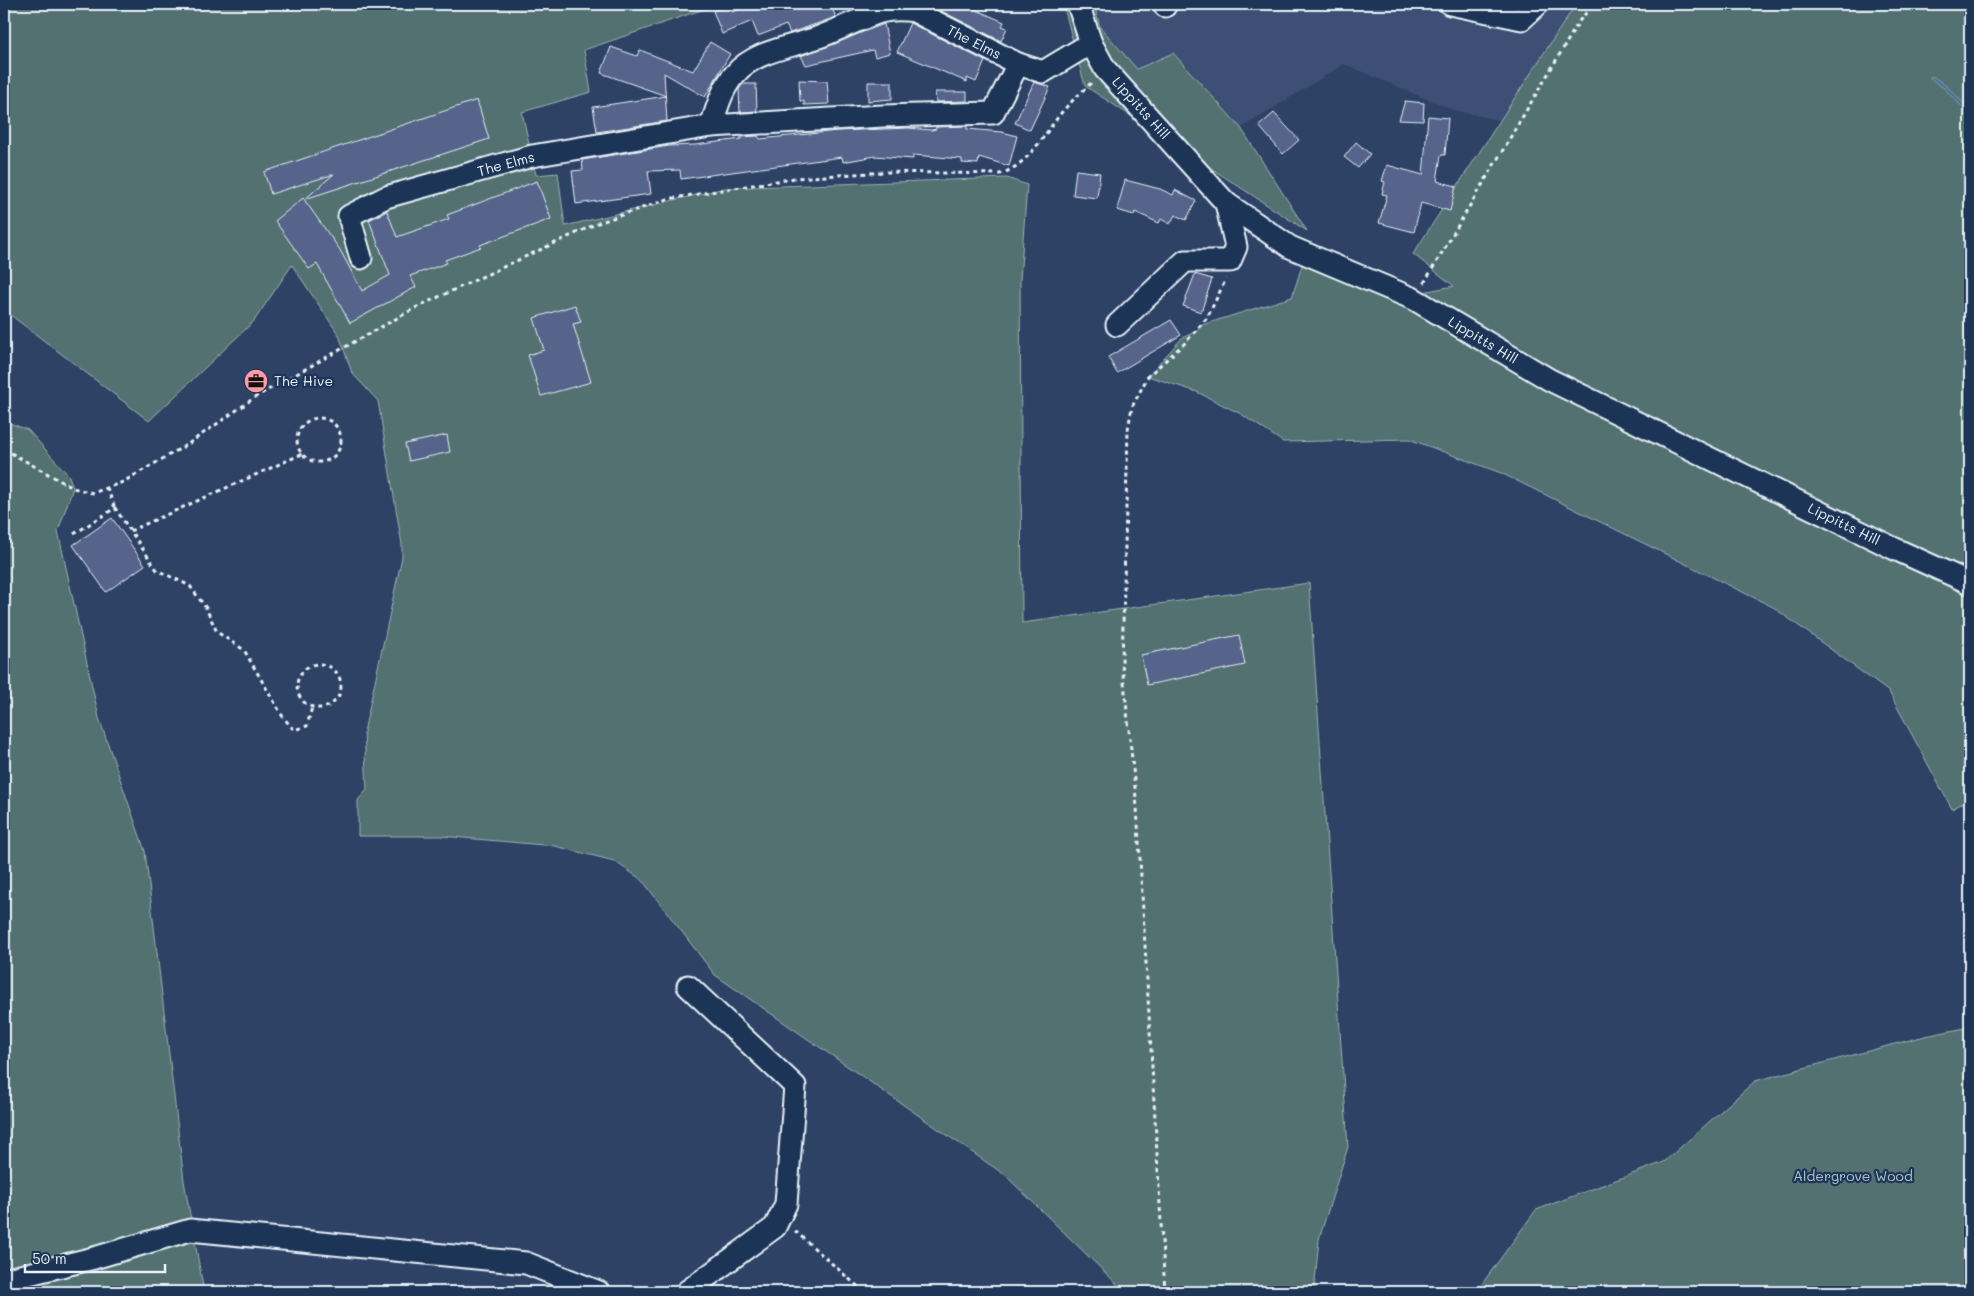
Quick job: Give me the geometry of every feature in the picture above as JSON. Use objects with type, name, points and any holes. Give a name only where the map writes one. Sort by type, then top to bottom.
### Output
[{"type":"street","name":"Lippitts Hill","points":[[1078,4],[1091,43],[1105,69],[1226,203],[1290,246],[1414,300],[1550,380],[1895,549],[1970,583]]},
{"type":"street","points":[[1450,4],[1522,19],[1538,4]]},
{"type":"street","name":"The Elms","points":[[711,126],[723,92],[734,74],[744,66],[757,58],[820,37],[888,10],[914,11],[1018,64],[1043,72],[1091,43]]},
{"type":"street","name":"The Elms","points":[[361,258],[349,216],[386,197],[532,156],[711,126],[883,116],[994,114],[1018,64]]},
{"type":"street","points":[[1117,325],[1184,261],[1230,261],[1236,247],[1226,203]]},
{"type":"street","points":[[686,1292],[774,1227],[780,1218],[786,1204],[795,1086],[688,986]]},
{"type":"street","points":[[4,1280],[94,1258],[190,1230],[526,1263],[599,1292]]},
{"type":"path","points":[[1414,300],[1580,20],[1594,4]]},
{"type":"path","points":[[4,449],[73,488],[93,493],[123,482],[188,444],[257,396],[417,307],[598,223],[668,199],[795,178],[884,172],[1000,174],[1013,170],[1024,160],[1064,110],[1105,69]]},
{"type":"path","points":[[1165,1292],[1137,808],[1122,663],[1128,429],[1132,407],[1148,376],[1185,343],[1207,318],[1226,277],[1230,261]]},
{"type":"path","points":[[316,418],[324,418],[336,426],[342,440],[337,454],[331,459],[317,462],[302,454],[297,444],[297,437],[303,424],[316,418]]},
{"type":"path","points":[[130,531],[302,454]]},
{"type":"path","points":[[107,488],[115,508],[158,570],[190,586],[206,608],[218,632],[244,650],[284,717],[294,730],[307,726],[312,707]]},
{"type":"path","points":[[74,534],[115,508]]},
{"type":"path","points":[[323,664],[336,672],[341,686],[340,693],[330,705],[324,708],[312,707],[299,696],[297,683],[303,670],[308,666],[323,664]]},
{"type":"path","points":[[780,1218],[864,1292]]},
{"type":"shaded area","points":[[1094,4],[1576,4],[1502,121],[1453,110],[1344,64],[1241,128],[1173,53],[1137,70],[1100,27]]},
{"type":"shaded area","points":[[1931,76],[1954,93],[1970,115],[1944,88],[1930,78]]},
{"type":"green space","points":[[4,4],[719,4],[584,50],[591,92],[522,112],[536,175],[558,173],[565,226],[725,188],[1007,178],[1027,185],[1020,280],[1022,623],[1309,583],[1348,1147],[1319,1239],[1314,1292],[1125,1292],[1005,1175],[715,975],[642,880],[614,861],[555,846],[441,836],[358,836],[358,800],[367,790],[364,732],[402,557],[402,545],[378,401],[352,373],[339,335],[292,265],[254,321],[149,421],[4,310]]},
{"type":"green space","points":[[1063,4],[1094,4],[1100,27],[1137,69],[1173,53],[1241,128],[1307,231],[1085,86]]},
{"type":"green space","points":[[1576,4],[1970,4],[1970,799],[1952,809],[1889,692],[1773,607],[1501,473],[1409,439],[1283,442],[1241,414],[1197,392],[1148,376],[1182,338],[1197,331],[1202,325],[1292,297],[1307,250],[1352,265],[1386,299],[1454,286],[1413,254]]},
{"type":"green space","points":[[4,421],[28,430],[69,476],[73,488],[58,531],[99,718],[145,851],[184,1181],[204,1292],[4,1292]]},
{"type":"green space","name":"Aldergrove Wood","points":[[1970,1027],[1970,1292],[1476,1292],[1536,1210],[1664,1162],[1755,1081],[1925,1036]]},
{"type":"building","points":[[730,4],[732,12],[747,7],[746,4],[830,4],[836,17],[790,33],[786,25],[758,36],[752,21],[722,34],[713,11]]},
{"type":"building","points":[[927,4],[963,4],[1004,22],[1002,26],[1007,28],[1001,41]]},
{"type":"building","points":[[910,23],[985,61],[976,82],[967,78],[967,82],[897,52]]},
{"type":"building","points":[[884,24],[890,53],[875,57],[873,50],[806,65],[801,56]]},
{"type":"building","points":[[710,42],[730,54],[705,97],[664,73],[665,96],[601,73],[611,47],[637,56],[640,50],[693,71]]},
{"type":"building","points":[[799,80],[827,81],[829,104],[804,105],[804,101],[800,101]]},
{"type":"building","points":[[868,82],[892,82],[892,99],[868,101]]},
{"type":"building","points":[[1034,82],[1050,87],[1030,130],[1015,123]]},
{"type":"building","points":[[743,84],[756,84],[757,111],[740,112],[739,89]]},
{"type":"building","points":[[935,92],[967,92],[967,101],[936,102]]},
{"type":"building","points":[[665,96],[667,121],[597,132],[593,107]]},
{"type":"building","points":[[477,100],[489,139],[305,199],[334,174],[271,194],[264,172]]},
{"type":"building","points":[[1405,101],[1424,103],[1423,121],[1399,120]]},
{"type":"building","points":[[1274,113],[1299,140],[1283,154],[1259,126]]},
{"type":"building","points":[[1428,116],[1448,118],[1445,155],[1441,155],[1437,181],[1456,186],[1450,211],[1421,203],[1414,232],[1379,223],[1387,195],[1382,194],[1385,182],[1382,181],[1387,165],[1423,175]]},
{"type":"building","points":[[967,126],[967,129],[1002,132],[1017,136],[1009,166],[979,157],[978,164],[962,163],[962,159],[913,155],[913,159],[875,156],[843,162],[842,157],[681,179],[680,170],[648,171],[651,194],[576,204],[572,171],[583,170],[582,160],[669,146],[695,145],[741,139],[741,137],[758,136],[760,139],[838,131],[908,128],[931,130],[936,129],[936,127]]},
{"type":"building","points":[[1356,142],[1370,154],[1358,168],[1344,157]]},
{"type":"building","points":[[1076,170],[1100,173],[1097,198],[1073,195]]},
{"type":"building","points":[[1125,180],[1160,189],[1173,195],[1175,190],[1196,201],[1186,220],[1175,215],[1170,224],[1161,219],[1159,223],[1135,212],[1134,215],[1117,210]]},
{"type":"building","points":[[537,181],[551,219],[480,245],[481,247],[445,260],[447,263],[410,276],[416,287],[350,323],[317,264],[309,269],[275,221],[303,198],[340,250],[362,291],[390,275],[369,220],[387,211],[397,237],[449,219],[447,215]]},
{"type":"building","points":[[1195,274],[1212,279],[1201,312],[1183,306]]},
{"type":"building","points":[[575,305],[581,322],[573,324],[591,382],[541,396],[528,355],[544,350],[534,318]]},
{"type":"building","points":[[1171,320],[1181,335],[1117,373],[1108,357]]},
{"type":"building","points":[[447,435],[450,452],[409,461],[405,444]]},
{"type":"building","points":[[112,518],[145,565],[106,592],[73,545]]},
{"type":"building","points":[[1239,635],[1245,665],[1147,685],[1141,655]]},
{"type":"place","name":"The Hive","points":[[256,381]]}]
